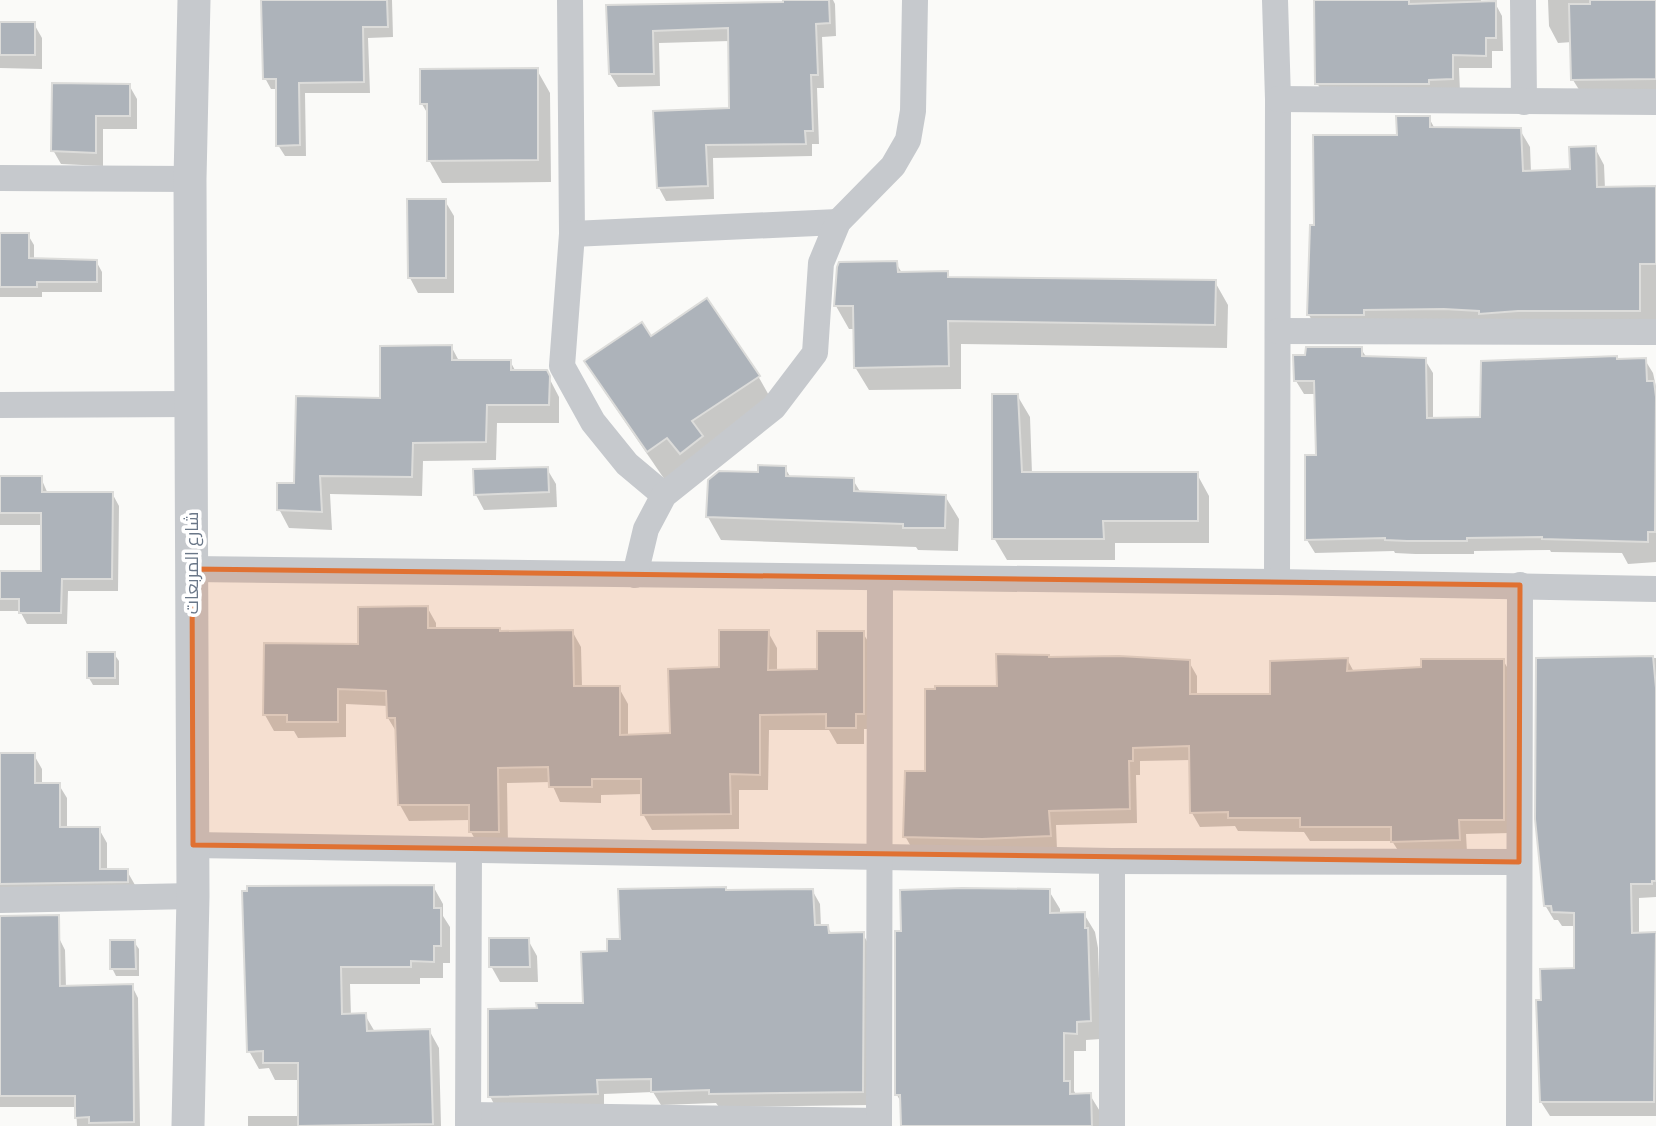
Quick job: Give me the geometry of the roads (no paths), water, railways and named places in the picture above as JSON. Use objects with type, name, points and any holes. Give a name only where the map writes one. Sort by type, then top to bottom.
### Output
[{"type":"street","name":"شارع المربعات","points":[[188,1126],[194,845],[190,180],[194,0]]},
{"type":"street","points":[[570,0],[572,234],[562,366],[593,422],[627,464],[664,495]]},
{"type":"street","points":[[635,575],[646,528],[664,495],[774,407],[815,353],[821,263],[838,222],[892,166],[908,140],[913,111],[915,0]]},
{"type":"street","points":[[1275,0],[1278,99],[1277,582]]},
{"type":"street","points":[[1523,0],[1524,102]]},
{"type":"street","points":[[1278,99],[1656,102]]},
{"type":"street","points":[[0,178],[190,180]]},
{"type":"street","points":[[572,234],[838,222]]},
{"type":"street","points":[[1278,331],[1656,332]]},
{"type":"street","points":[[0,405],[191,404]]},
{"type":"street","points":[[192,569],[1520,585],[1656,589]]},
{"type":"street","points":[[469,851],[468,1120],[879,1124],[880,578]]},
{"type":"street","points":[[1519,1126],[1520,585]]},
{"type":"street","points":[[194,845],[1112,861],[1519,862]]},
{"type":"street","points":[[1112,861],[1112,1126]]},
{"type":"street","points":[[0,900],[193,896]]}]
